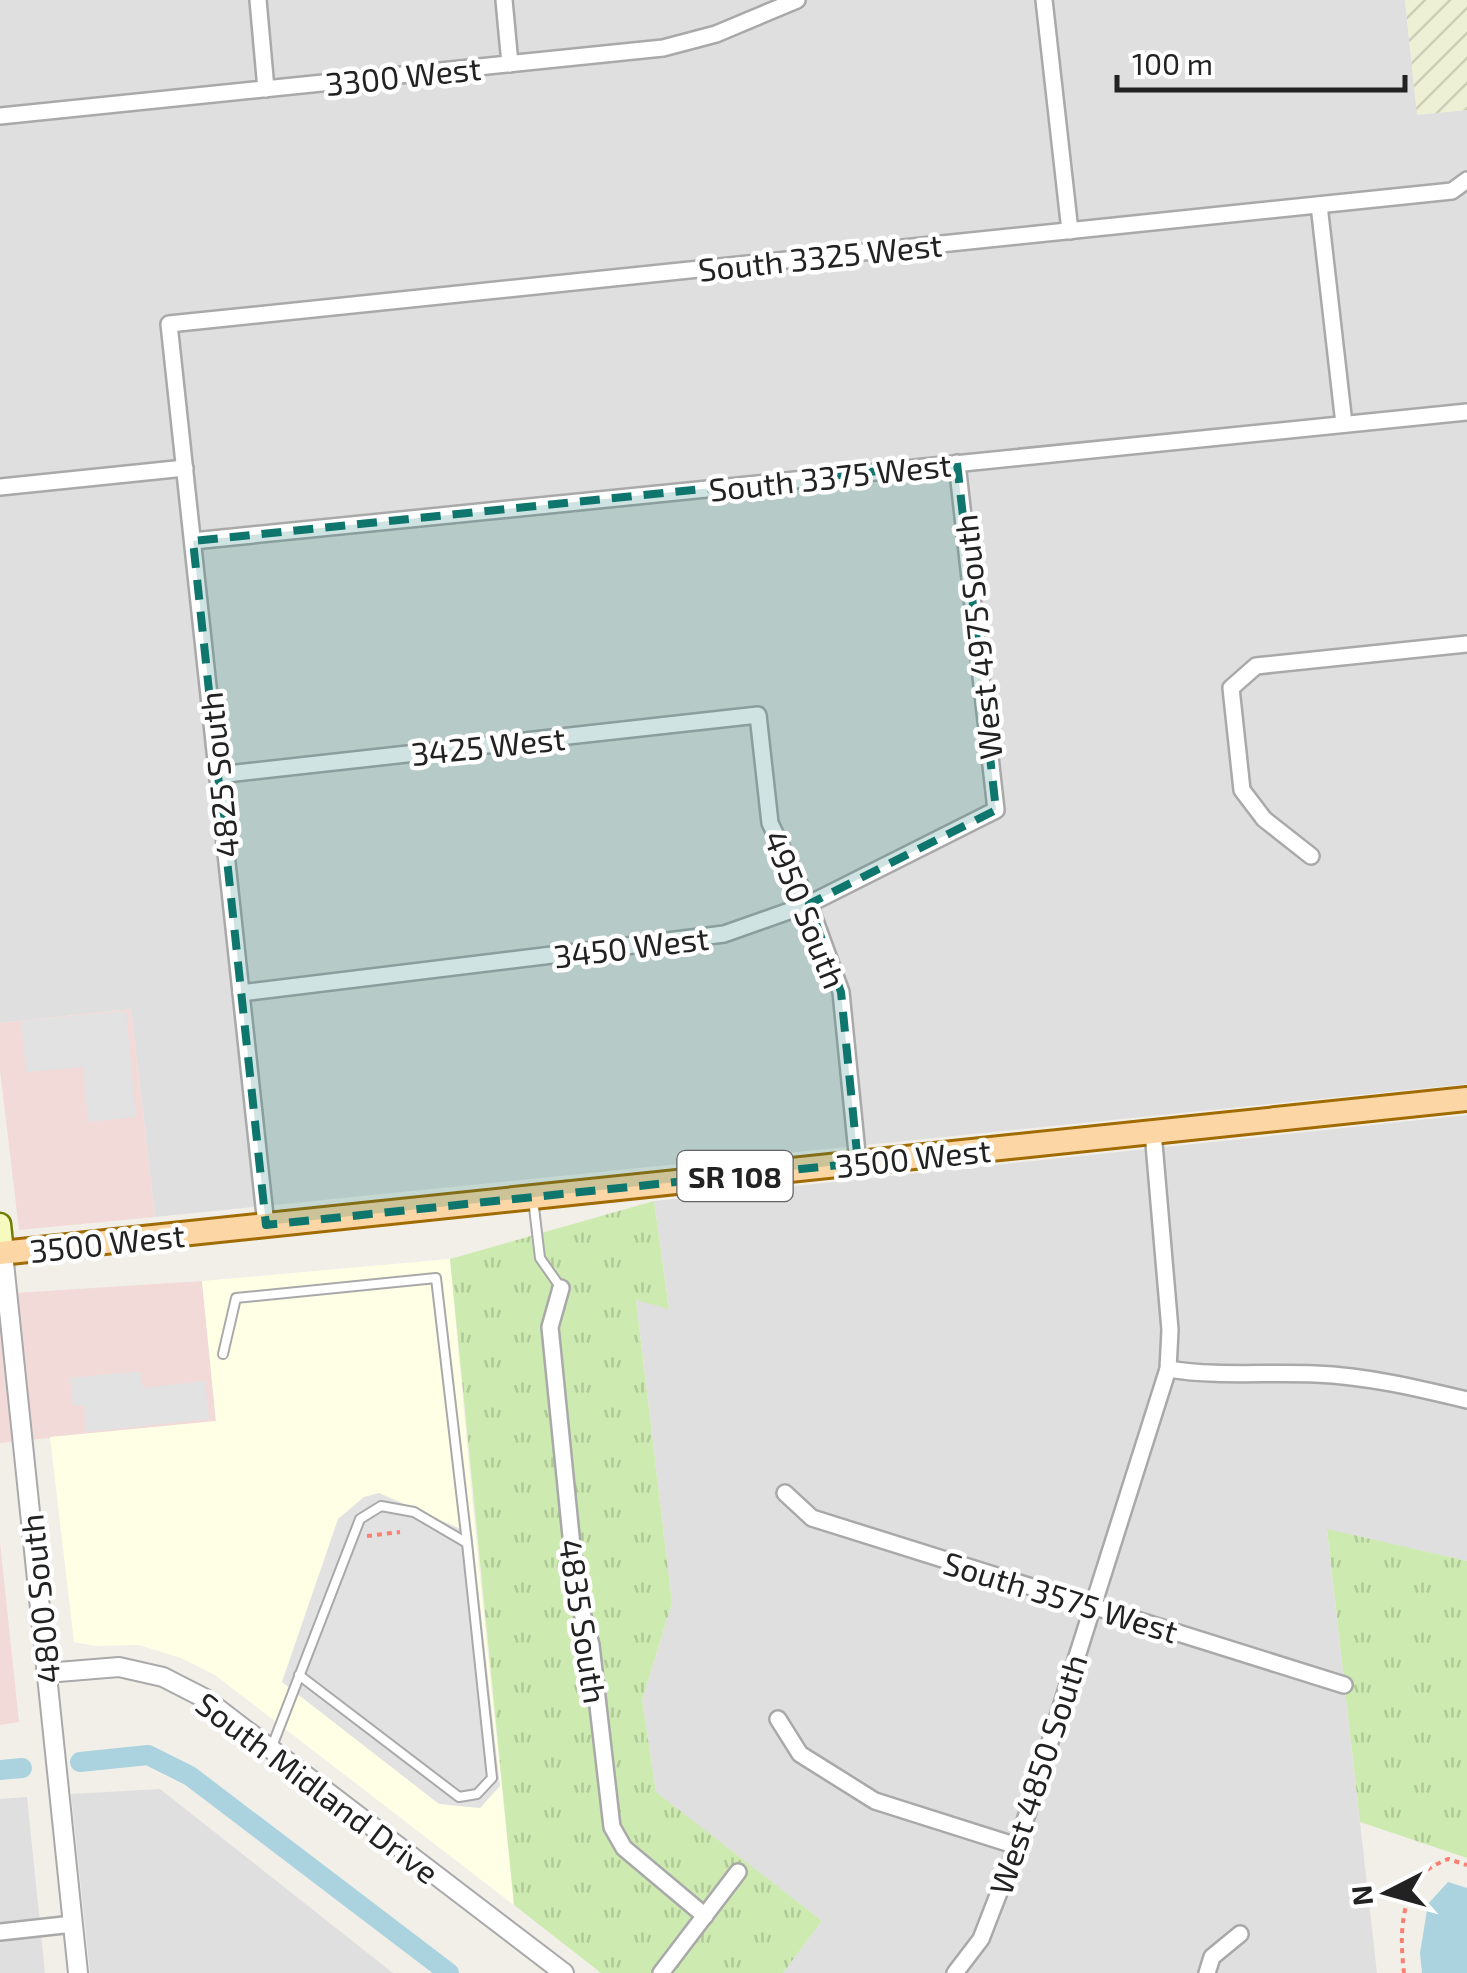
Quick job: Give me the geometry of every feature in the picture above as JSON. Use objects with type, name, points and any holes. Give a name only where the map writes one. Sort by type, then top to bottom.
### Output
[{"type":"main road","name":"3500 West","points":[[2,1253],[1467,1100]]},
{"type":"main road","name":"4800 South","points":[[0,1224],[2,1253]]},
{"type":"street","points":[[258,0],[266,89]]},
{"type":"street","points":[[504,0],[510,64]]},
{"type":"street","points":[[1044,0],[1070,231]]},
{"type":"street","name":"3300 West","points":[[0,116],[663,48],[716,34],[793,1]]},
{"type":"street","name":"South 3325 West","points":[[169,324],[1452,191],[1467,180]]},
{"type":"street","points":[[1319,205],[1344,424]]},
{"type":"street","name":"4825 South","points":[[169,324],[266,1225]]},
{"type":"street","name":"South 3375 West","points":[[193,541],[1467,412]]},
{"type":"street","name":"West 4975 South","points":[[957,463],[996,810]]},
{"type":"street","points":[[0,487],[185,468]]},
{"type":"street","points":[[1311,856],[1264,820],[1242,790],[1231,688],[1256,666],[1467,644]]},
{"type":"street","name":"3425 West","points":[[218,775],[758,714]]},
{"type":"street","name":"4950 South","points":[[758,714],[770,824],[809,904],[841,992],[858,1163]]},
{"type":"street","name":"3450 West","points":[[241,993],[724,934],[809,904],[996,810]]},
{"type":"street","name":"West 4850 South","points":[[955,1973],[981,1939],[1016,1846],[1168,1370],[1170,1330],[1153,1132]]},
{"type":"street","name":"4800 South","points":[[2,1253],[78,1973]]},
{"type":"street","name":"4835 South","points":[[560,1288],[550,1327],[572,1546],[579,1602],[591,1644],[612,1827],[624,1848],[705,1916]]},
{"type":"street","points":[[1168,1370],[1201,1375],[1316,1374],[1382,1380],[1467,1400]]},
{"type":"street","name":"South 3575 West","points":[[786,1493],[812,1518],[1344,1685]]},
{"type":"street","name":"South Midland Drive","points":[[46,1673],[119,1667],[163,1676],[204,1698],[564,1973]]},
{"type":"street","points":[[778,1719],[800,1754],[875,1801],[1016,1846]]},
{"type":"street","points":[[661,1973],[738,1872]]},
{"type":"street","points":[[0,1932],[72,1924]]},
{"type":"street","points":[[1207,1973],[1212,1957],[1240,1934]]},
{"type":"lane","points":[[532,1197],[540,1258],[560,1288]]},
{"type":"lane","points":[[223,1354],[236,1298],[436,1278],[492,1778],[477,1794],[459,1797],[299,1675]]},
{"type":"lane","points":[[271,1749],[360,1520],[381,1506],[414,1512],[467,1543]]},
{"type":"path","points":[[352,1538],[400,1532]]},
{"type":"path","points":[[1404,1973],[1401,1949],[1406,1900],[1426,1871],[1448,1859],[1467,1865]]},
{"type":"highlighted area","points":[[957,463],[996,810],[809,904],[841,992],[858,1163],[266,1225],[193,541]]},
{"type":"shaded area","points":[[0,0],[1405,0],[1417,114],[1467,110],[1467,1084],[155,1217],[131,1009],[0,1023]]},
{"type":"shaded area","points":[[1405,0],[1467,0],[1467,110],[1417,115]]},
{"type":"shaded area","points":[[131,1009],[155,1217],[19,1230],[0,1070],[0,1023]]},
{"type":"shaded area","points":[[126,1011],[136,1117],[88,1122],[83,1067],[26,1072],[21,1021]]},
{"type":"shaded area","points":[[1467,1115],[1467,1561],[1327,1530],[1377,1973],[783,1973],[822,1921],[656,1793],[642,1700],[672,1603],[636,1299],[669,1308],[654,1201]]},
{"type":"shaded area","points":[[450,1259],[514,1905],[215,1675],[181,1658],[139,1645],[74,1642],[50,1437],[216,1421],[202,1281]]},
{"type":"shaded area","points":[[202,1281],[216,1421],[0,1443],[0,1294]]},
{"type":"shaded area","points":[[140,1371],[143,1388],[205,1381],[209,1419],[86,1432],[84,1405],[73,1406],[70,1378]]},
{"type":"shaded area","points":[[379,1493],[472,1534],[500,1786],[480,1808],[439,1804],[282,1682],[338,1519],[364,1497]]},
{"type":"shaded area","points":[[0,1542],[19,1722],[0,1725]]},
{"type":"shaded area","points":[[160,1789],[393,1973],[90,1973],[71,1794]]},
{"type":"shaded area","points":[[27,1797],[45,1973],[0,1973],[0,1799]]},
{"type":"green space","points":[[654,1201],[669,1309],[636,1300],[672,1603],[642,1700],[656,1792],[822,1921],[783,1973],[601,1973],[514,1905],[450,1259]]},
{"type":"green space","points":[[1327,1529],[1467,1561],[1467,1858],[1360,1822]]},
{"type":"water","points":[[1448,1882],[1467,1888],[1467,1973],[1422,1973],[1420,1953],[1428,1904]]},
{"type":"waterway","points":[[80,1762],[148,1755],[190,1776],[449,1973]]},
{"type":"waterway","points":[[0,1770],[22,1768]]}]
